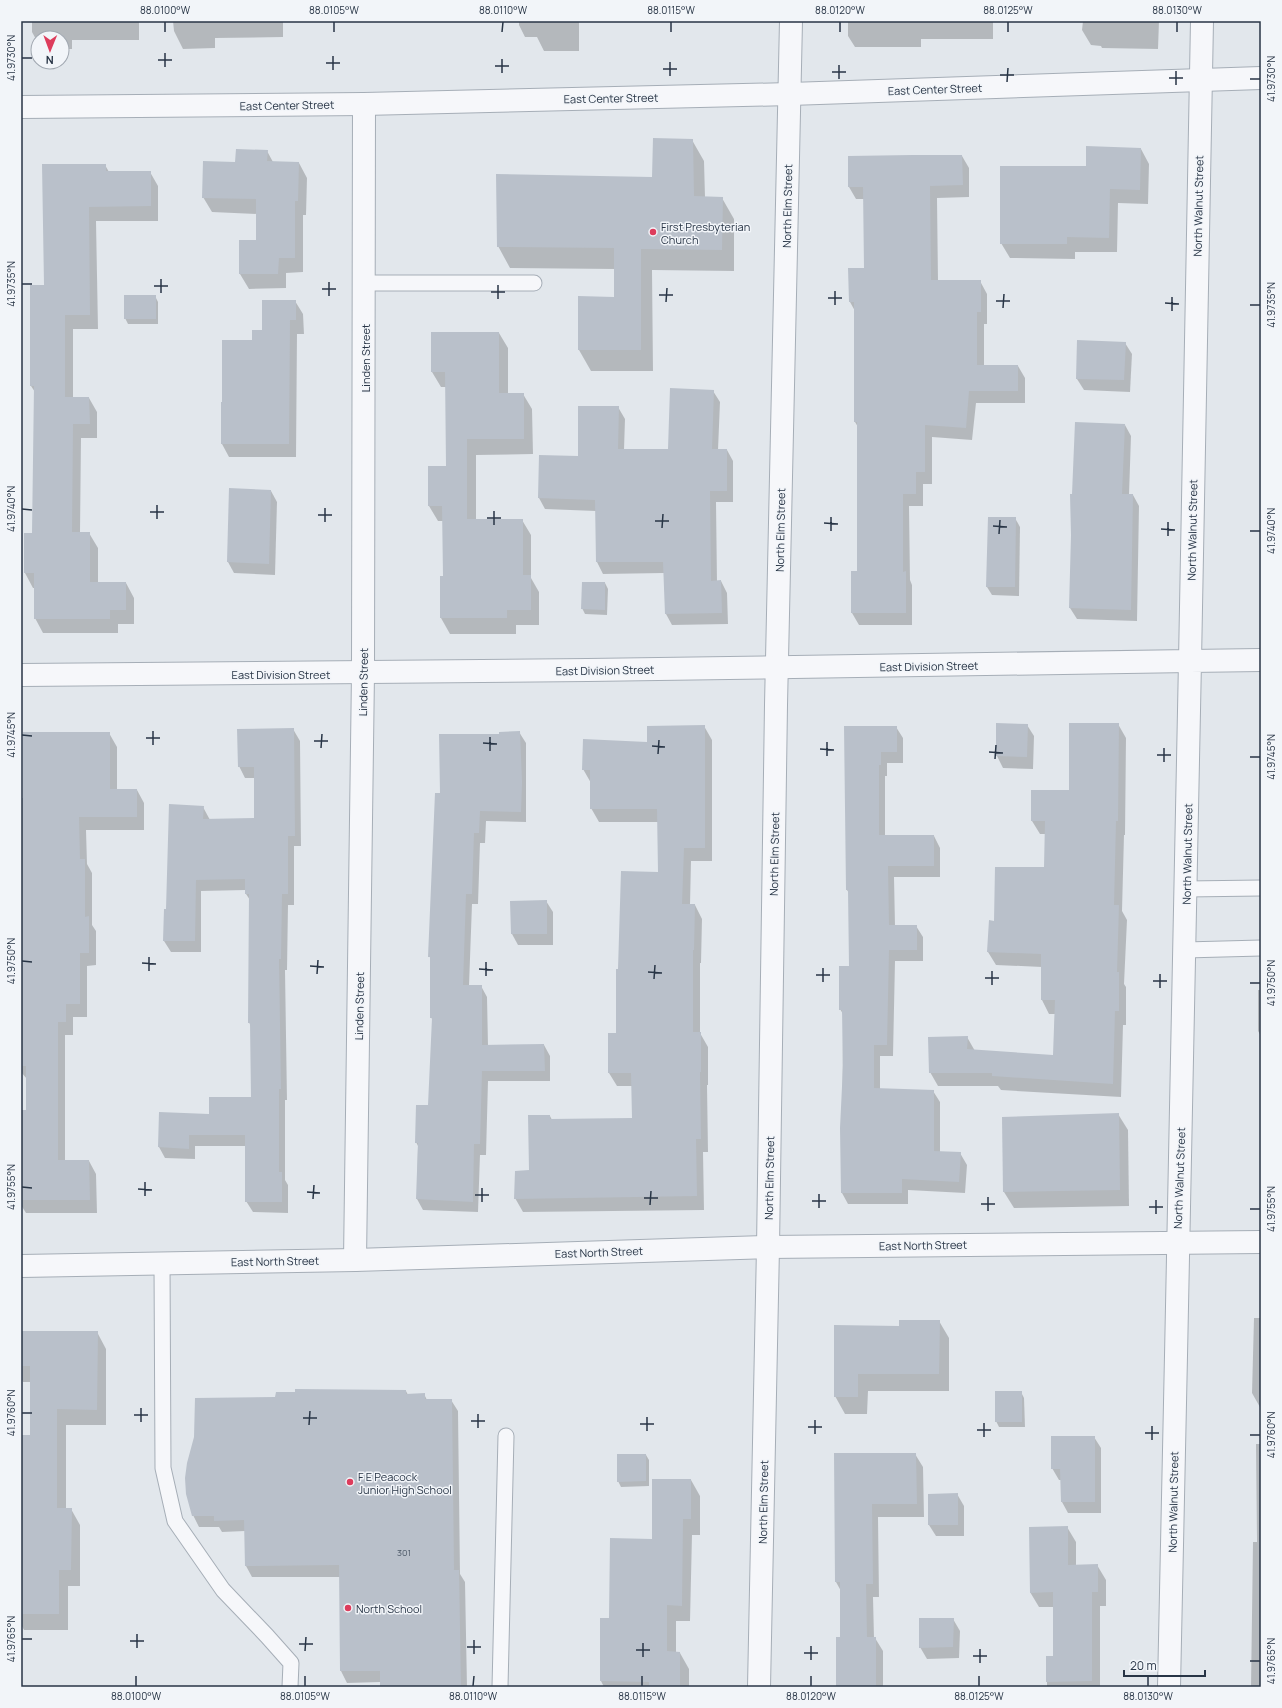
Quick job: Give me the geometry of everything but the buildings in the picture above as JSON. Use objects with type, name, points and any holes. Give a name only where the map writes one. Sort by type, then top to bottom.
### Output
[{"type":"street","name":"North Elm Street","points":[[759,1687],[768,1247],[777,669],[791,21]]},
{"type":"street","name":"North Walnut Street","points":[[1169,1687],[1185,950],[1202,21]]},
{"type":"street","name":"East Center Street","points":[[21,107],[364,104],[790,94],[1261,78]]},
{"type":"street","name":"Linden Street","points":[[356,1260],[363,673],[365,283],[364,104]]},
{"type":"street","name":"East Division Street","points":[[21,675],[777,669],[1261,660]]},
{"type":"street","name":"East North Street","points":[[21,1266],[356,1260],[768,1247],[1178,1241],[1261,1242]]},
{"type":"lane","points":[[365,283],[534,282]]},
{"type":"lane","points":[[1186,889],[1261,888]]},
{"type":"lane","points":[[1185,950],[1261,948]]},
{"type":"lane","points":[[162,1263],[163,1468],[175,1521],[223,1590],[291,1663],[290,1687]]},
{"type":"lane","points":[[500,1687],[506,1436]]},
{"type":"place","name":"First Presbyterian Church","points":[[653,232]]},
{"type":"place","name":"F E Peacock Junior High School","points":[[350,1482]]},
{"type":"place","name":"North School","points":[[348,1608]]}]
